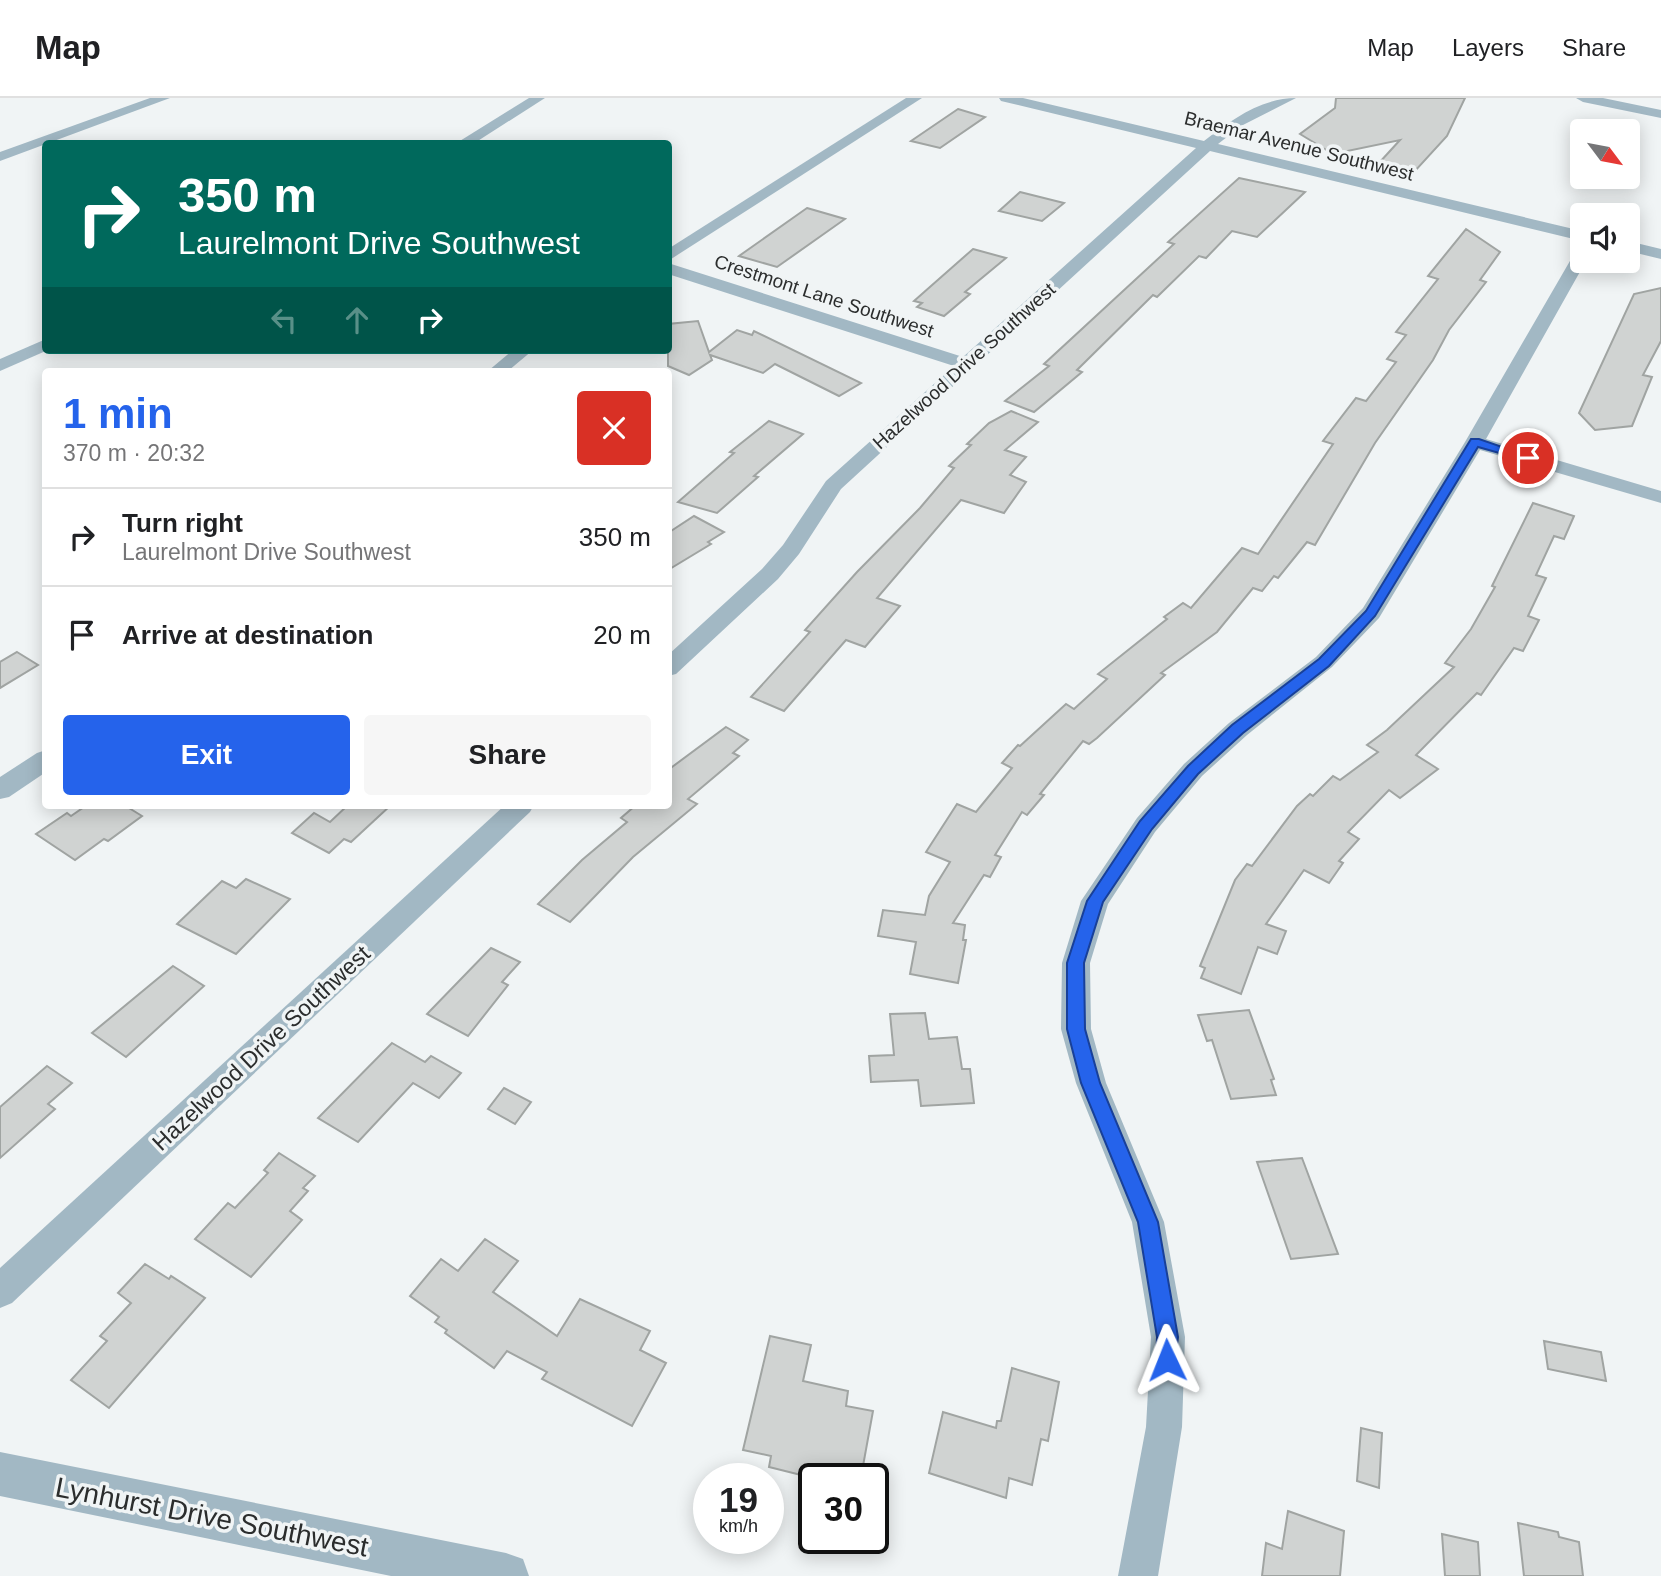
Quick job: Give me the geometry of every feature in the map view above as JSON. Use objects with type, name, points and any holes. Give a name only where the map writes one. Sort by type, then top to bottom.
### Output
[{"type":"street","points":[[47,140],[163,98]]},
{"type":"street","points":[[468,140],[538,98]]},
{"type":"street","points":[[672,253],[915,98]]},
{"type":"street","name":"Braemar Avenue Southwest","points":[[1006,98],[1570,233]]},
{"type":"street","name":"Hazelwood Drive Southwest","points":[[672,664],[770,573],[791,549],[833,485],[1207,146],[1236,123],[1289,98]]},
{"type":"street","points":[[1583,98],[1628,103],[1661,114]]},
{"type":"street","points":[[0,157],[42,142]]},
{"type":"street","points":[[1640,249],[1661,254]]},
{"type":"street","name":"Crestmont Lane Southwest","points":[[672,269],[966,364]]},
{"type":"street","points":[[1138,1576],[1164,1427],[1168,1337],[1148,1222],[1091,1083],[1076,1029],[1076,963],[1095,901],[1146,825],[1193,770],[1238,729],[1324,662],[1371,613],[1475,442],[1571,273]]},
{"type":"street","points":[[0,366],[42,346]]},
{"type":"street","points":[[501,368],[519,354]]},
{"type":"street","points":[[1475,442],[1661,497]]},
{"type":"street","points":[[0,790],[42,762]]},
{"type":"street","name":"Hazelwood Drive Southwest","points":[[0,1291],[517,809]]},
{"type":"street","name":"Lynhurst Drive Southwest","points":[[0,1474],[506,1576]]},
{"type":"building","points":[[1336,98],[1465,98],[1447,136],[1415,171],[1379,163],[1400,140],[1333,154],[1300,134],[1335,108]]},
{"type":"building","points":[[958,109],[985,117],[940,148],[911,141]]},
{"type":"building","points":[[1239,178],[1305,192],[1257,237],[1232,231],[1206,258],[1199,256],[1157,297],[1153,295],[1077,370],[1082,372],[1034,412],[1005,401],[1049,366],[1044,364],[1174,244],[1168,242]]},
{"type":"building","points":[[1020,192],[1064,203],[1042,221],[999,211]]},
{"type":"building","points":[[807,208],[845,219],[777,267],[739,256]]},
{"type":"building","points":[[1466,229],[1500,252],[1480,280],[1486,282],[1449,330],[1433,360],[1375,443],[1315,545],[1307,542],[1278,578],[1274,576],[1262,591],[1253,588],[1217,632],[1161,673],[1165,675],[1097,738],[1089,744],[1083,741],[1040,794],[1044,795],[1027,815],[1022,812],[995,855],[1001,857],[990,877],[984,875],[953,923],[965,925],[963,940],[966,940],[958,983],[910,974],[916,942],[878,936],[883,910],[925,915],[929,896],[950,862],[926,852],[957,804],[976,812],[1012,768],[1002,763],[1018,745],[1066,704],[1074,709],[1107,679],[1098,674],[1167,619],[1164,617],[1183,603],[1191,608],[1242,548],[1258,554],[1333,444],[1323,441],[1356,398],[1366,401],[1396,362],[1387,359],[1406,335],[1396,332],[1438,279],[1428,276]]},
{"type":"building","points":[[973,249],[1006,258],[965,292],[970,294],[944,316],[917,307],[922,303],[914,301]]},
{"type":"building","points":[[1661,288],[1661,341],[1643,375],[1652,377],[1632,426],[1595,430],[1579,413],[1634,294]]},
{"type":"building","points":[[698,321],[709,352],[737,330],[752,335],[754,331],[861,383],[839,396],[775,364],[763,373],[710,355],[712,360],[689,375],[668,366],[668,354],[672,354],[672,324]]},
{"type":"building","points":[[1011,411],[1038,422],[1005,450],[1026,457],[1010,475],[1026,482],[1004,513],[961,500],[877,598],[900,606],[865,647],[846,640],[784,711],[751,697],[810,632],[805,630],[920,508],[954,468],[949,466],[971,445],[967,444],[989,423]]},
{"type":"building","points":[[769,421],[803,434],[754,476],[758,477],[717,513],[678,502],[734,453],[730,452]]},
{"type":"building","points":[[1533,503],[1574,516],[1564,539],[1554,536],[1536,575],[1546,578],[1528,616],[1539,620],[1523,651],[1514,648],[1481,695],[1477,693],[1416,755],[1438,769],[1400,798],[1389,790],[1348,832],[1359,839],[1339,861],[1343,863],[1329,883],[1304,870],[1266,924],[1286,931],[1277,954],[1258,947],[1241,994],[1201,978],[1205,968],[1200,966],[1235,880],[1247,864],[1252,866],[1297,806],[1310,794],[1313,796],[1333,776],[1340,780],[1378,752],[1367,745],[1387,730],[1454,667],[1445,663],[1471,629],[1495,587],[1492,586]]},
{"type":"building","points":[[694,516],[724,532],[708,542],[711,544],[672,568],[672,530]]},
{"type":"building","points":[[17,652],[38,665],[0,688],[0,662]]},
{"type":"building","points":[[726,727],[748,740],[733,753],[739,756],[688,799],[697,804],[633,857],[570,922],[538,904],[582,860],[627,822],[621,818],[631,809],[672,809],[672,767]]},
{"type":"building","points":[[81,809],[131,809],[142,816],[108,841],[104,839],[75,860],[36,834],[67,813],[71,816]]},
{"type":"building","points":[[344,809],[387,809],[351,842],[344,839],[329,853],[292,833],[314,813],[330,822]]},
{"type":"building","points":[[246,879],[290,899],[236,954],[177,924],[222,881],[236,888]]},
{"type":"building","points":[[491,948],[520,962],[502,982],[508,985],[468,1036],[427,1014]]},
{"type":"building","points":[[173,966],[204,986],[126,1057],[92,1033]]},
{"type":"building","points":[[1249,1010],[1274,1079],[1271,1080],[1276,1095],[1231,1099],[1212,1040],[1207,1041],[1198,1015]]},
{"type":"building","points":[[925,1013],[929,1039],[957,1037],[962,1069],[970,1069],[974,1103],[921,1106],[918,1080],[871,1082],[869,1056],[894,1055],[890,1014]]},
{"type":"building","points":[[392,1043],[425,1062],[431,1056],[461,1073],[439,1098],[413,1083],[358,1142],[318,1118]]},
{"type":"building","points":[[47,1066],[72,1083],[48,1104],[55,1109],[0,1158],[0,1107]]},
{"type":"building","points":[[504,1088],[531,1102],[515,1124],[488,1109]]},
{"type":"building","points":[[279,1153],[315,1176],[303,1188],[308,1191],[290,1211],[302,1220],[251,1277],[195,1239],[228,1203],[235,1208],[268,1173],[264,1170]]},
{"type":"building","points":[[1302,1158],[1338,1254],[1291,1259],[1257,1162]]},
{"type":"building","points":[[485,1239],[518,1261],[493,1292],[557,1336],[580,1299],[650,1331],[640,1350],[666,1363],[632,1426],[542,1379],[547,1372],[507,1351],[494,1368],[445,1333],[447,1330],[435,1322],[439,1317],[410,1296],[441,1259],[458,1271]]},
{"type":"building","points":[[145,1264],[169,1279],[171,1276],[205,1298],[109,1408],[71,1380],[107,1341],[100,1336],[131,1303],[118,1293]]},
{"type":"building","points":[[770,1336],[811,1345],[803,1381],[848,1391],[846,1406],[873,1411],[864,1463],[798,1463],[798,1474],[784,1471],[784,1463],[770,1463],[771,1456],[743,1450]]},
{"type":"building","points":[[1544,1341],[1601,1352],[1606,1381],[1548,1369]]},
{"type":"building","points":[[1012,1368],[1059,1382],[1048,1441],[1041,1439],[1032,1485],[1009,1478],[1006,1498],[929,1473],[943,1412],[996,1428],[997,1421],[1001,1421]]},
{"type":"building","points":[[1361,1428],[1382,1433],[1379,1488],[1357,1481]]},
{"type":"building","points":[[1288,1511],[1344,1531],[1340,1576],[1262,1576],[1266,1543],[1282,1549]]},
{"type":"building","points":[[1518,1523],[1558,1532],[1559,1537],[1579,1542],[1583,1576],[1524,1576]]},
{"type":"building","points":[[1442,1534],[1478,1542],[1480,1576],[1445,1576]]},
{"type":"route","points":[[1167,1360],[1168,1337],[1148,1222],[1091,1083],[1076,1029],[1076,963],[1095,901],[1146,825],[1193,770],[1238,729],[1324,662],[1371,613],[1475,442],[1528,458]]}]
